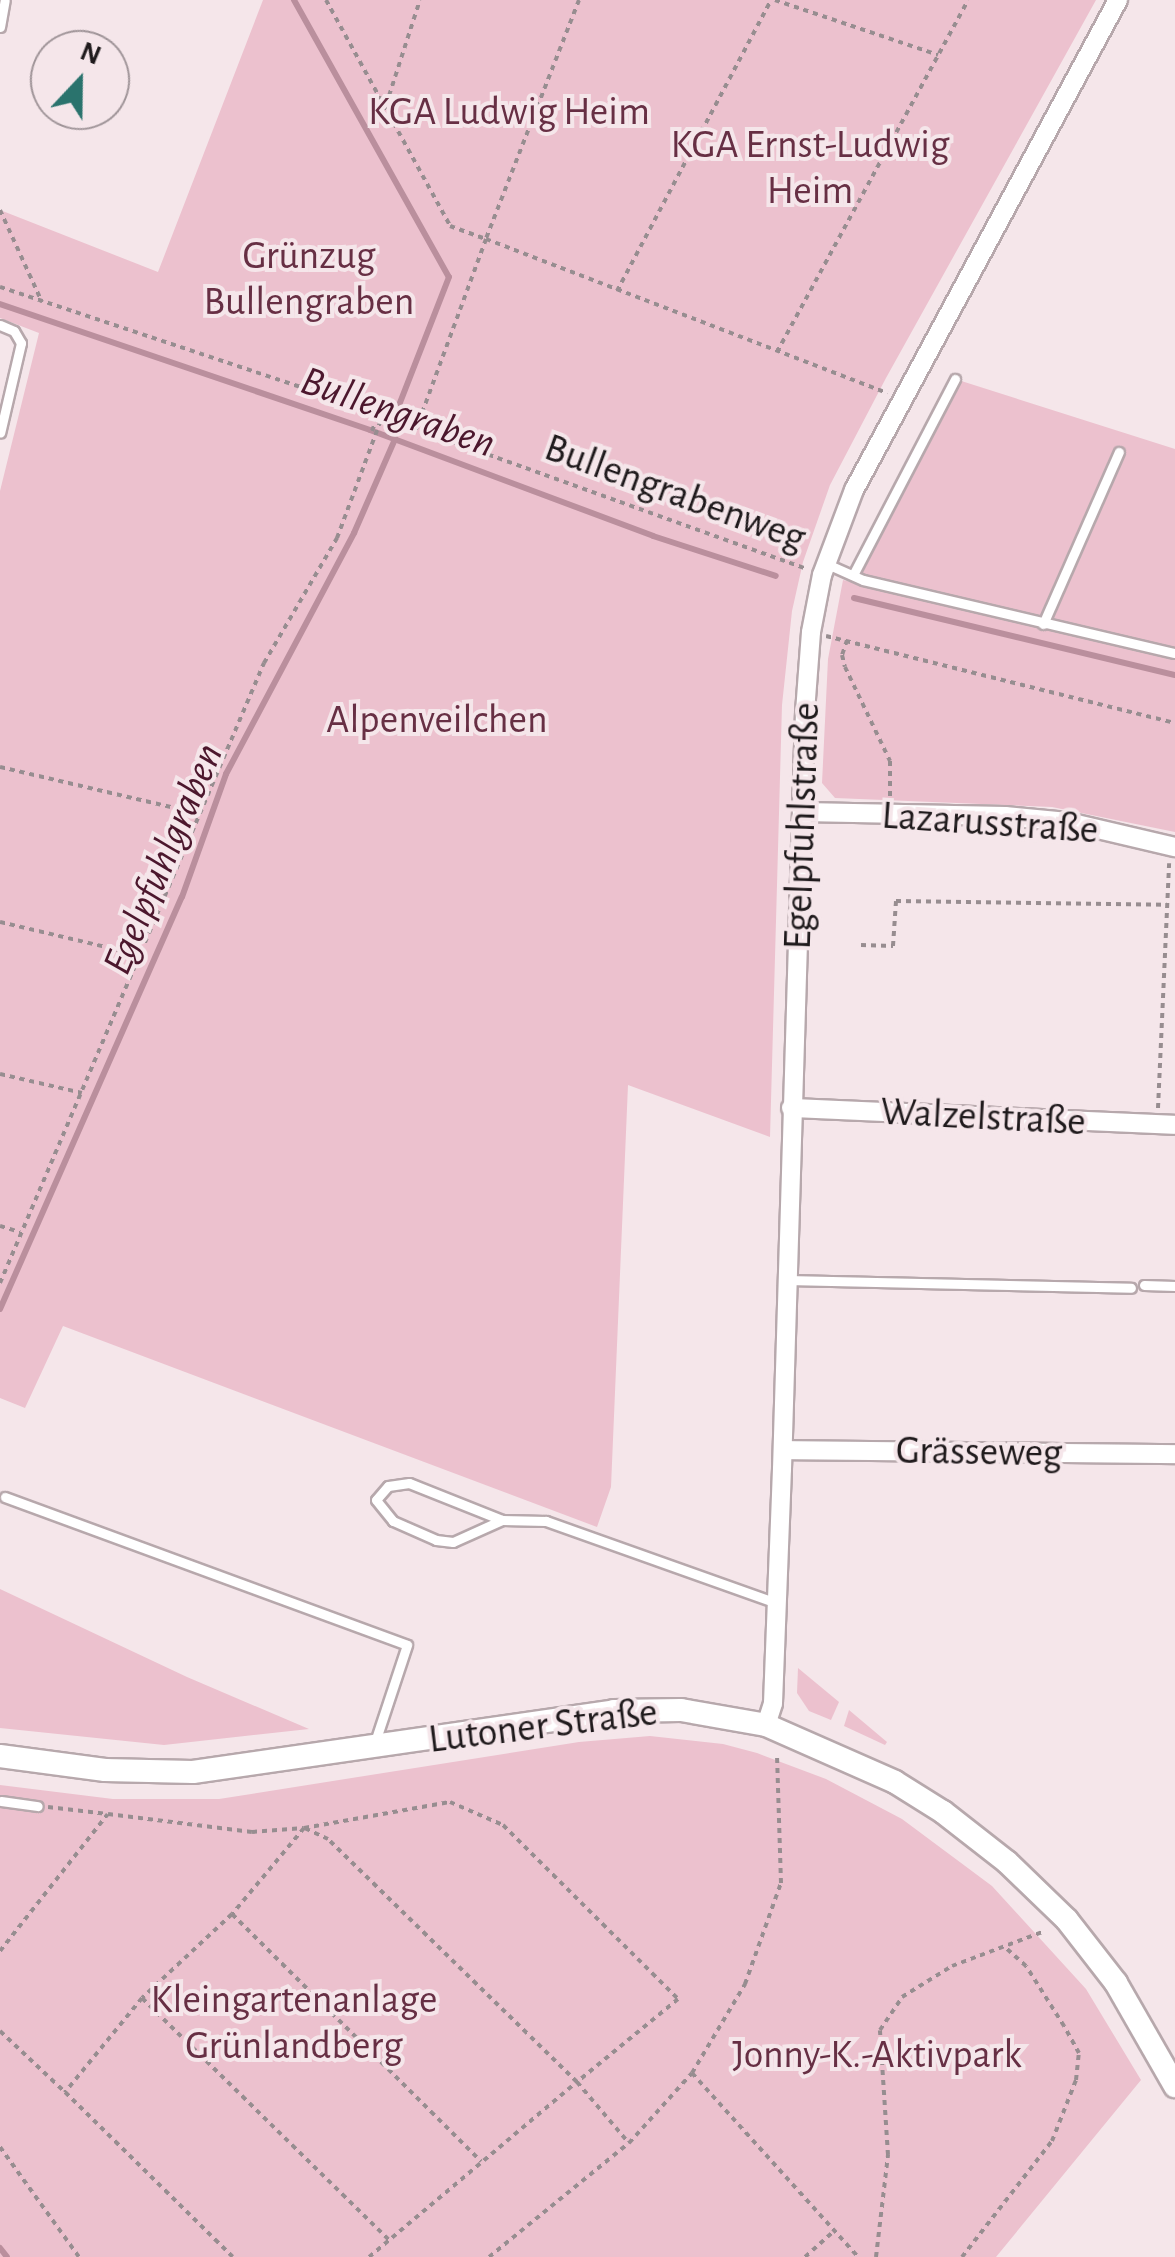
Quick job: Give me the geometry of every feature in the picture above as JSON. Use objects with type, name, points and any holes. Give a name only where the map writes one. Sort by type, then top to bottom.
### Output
[{"type":"street","name":"Egelpfuhlstraße","points":[[766,1725],[772,1703],[776,1604],[802,812],[811,632],[823,569],[854,490],[1118,0]]},
{"type":"street","name":"Lazarusstraße","points":[[802,812],[1004,816],[1068,822],[1172,853]]},
{"type":"street","name":"Walzelstraße","points":[[790,1108],[1166,1125]]},
{"type":"street","name":"Grässeweg","points":[[782,1450],[1175,1454]]},
{"type":"street","name":"Lutoner Straße","points":[[0,1756],[106,1770],[193,1772],[614,1711],[680,1710],[766,1725],[894,1782],[943,1812],[1007,1862],[1067,1920],[1108,1972],[1139,2017],[1175,2086]]},
{"type":"lane","points":[[0,27],[6,0]]},
{"type":"lane","points":[[0,326],[14,331],[21,343],[0,433]]},
{"type":"lane","points":[[853,575],[954,379]]},
{"type":"lane","points":[[1042,624],[1119,452]]},
{"type":"lane","points":[[823,569],[1175,654]]},
{"type":"lane","points":[[786,1280],[1130,1288]]},
{"type":"lane","points":[[1144,1285],[1175,1286]]},
{"type":"lane","points":[[502,1520],[454,1542],[436,1540],[393,1521],[376,1500],[378,1492],[396,1482],[410,1483],[502,1520],[546,1521],[776,1604]]},
{"type":"lane","points":[[5,1498],[407,1645],[373,1747]]},
{"type":"lane","points":[[0,1801],[38,1806]]},
{"type":"path","points":[[326,0],[450,226],[902,398]]},
{"type":"path","points":[[385,107],[420,0]]},
{"type":"path","points":[[416,429],[579,0]]},
{"type":"path","points":[[617,290],[773,0],[938,55]]},
{"type":"path","points":[[778,352],[968,0]]},
{"type":"path","points":[[0,210],[42,302]]},
{"type":"path","points":[[0,226],[5,220]]},
{"type":"path","name":"Bullengrabenweg","points":[[0,287],[823,569]]},
{"type":"path","points":[[372,431],[380,416]]},
{"type":"path","points":[[0,1283],[264,663],[337,538],[380,416]]},
{"type":"path","points":[[826,636],[1175,723]]},
{"type":"path","points":[[847,640],[842,655],[846,667],[890,761],[890,804]]},
{"type":"path","points":[[0,767],[200,814]]},
{"type":"path","points":[[1166,1125],[1172,853]]},
{"type":"path","points":[[861,944],[893,946],[896,902],[1168,904]]},
{"type":"path","points":[[0,922],[140,954]]},
{"type":"path","points":[[0,1074],[82,1093]]},
{"type":"path","points":[[0,1226],[20,1232]]},
{"type":"path","points":[[489,2257],[629,2142],[692,2073],[745,1984],[781,1883],[778,1756]]},
{"type":"path","points":[[38,1806],[252,1832],[304,1828],[450,1802],[503,1825],[678,1998],[369,2257]]},
{"type":"path","points":[[0,1951],[108,1814]]},
{"type":"path","points":[[304,1828],[328,1839],[577,2082],[629,2142]]},
{"type":"path","points":[[65,2092],[142,1998],[232,1914],[304,1828]]},
{"type":"path","points":[[232,1914],[481,2161]]},
{"type":"path","points":[[876,2257],[888,2155],[880,2030],[902,1997],[952,1966],[1045,1931]]},
{"type":"path","points":[[962,2257],[1052,2141],[1076,2080],[1078,2053],[1064,2026],[1026,1966],[1006,1948]]},
{"type":"path","points":[[142,1998],[389,2240]]},
{"type":"path","points":[[0,2031],[233,2257]]},
{"type":"path","points":[[692,2073],[858,2257]]},
{"type":"path","points":[[0,2147],[79,2257]]},
{"type":"path","points":[[805,2257],[834,2231]]},
{"type":"green space","points":[[263,0],[1096,0],[830,485],[803,562],[792,611],[782,705],[770,1137],[628,1085],[611,1487],[597,1527],[63,1326],[25,1408],[0,1398],[0,491],[39,333],[0,318],[0,210],[158,272]]},
{"type":"green space","points":[[955,379],[1175,449],[1175,832],[1052,807],[835,798],[822,783],[828,659],[843,580],[851,582]]},
{"type":"green space","points":[[0,1589],[309,1729],[164,1745],[0,1728]]},
{"type":"green space","points":[[798,1668],[839,1702],[831,1720],[809,1711],[797,1693]]},
{"type":"green space","points":[[849,1710],[887,1742],[885,1745],[844,1726]]},
{"type":"green space","points":[[650,1736],[723,1744],[757,1753],[826,1779],[902,1819],[992,1886],[1086,1989],[1141,2080],[996,2257],[0,2257],[0,1785],[113,1799],[219,1799],[579,1742]]},
{"type":"waterway","points":[[294,0],[449,277],[396,413]]},
{"type":"waterway","name":"Bullengraben","points":[[0,304],[370,430],[653,536],[776,576]]},
{"type":"waterway","name":"Egelpfuhlgraben","points":[[0,1309],[182,897],[226,774],[354,533],[395,439]]},
{"type":"waterway","name":"Bullengraben","points":[[854,598],[1175,675]]},
{"type":"waterway","name":"Egelpfuhlgraben","points":[[0,2248],[7,2257]]},
{"type":"park label","name":"KGA Ludwig Heim","points":[[509,112]]},
{"type":"park label","name":"KGA Ernst-Ludwig Heim","points":[[810,168]]},
{"type":"park label","name":"Grünzug Bullengraben","points":[[309,279]]},
{"type":"park label","name":"Alpenveilchen","points":[[437,720]]},
{"type":"park label","name":"Kleingartenanlage Grünlandberg","points":[[294,2023]]},
{"type":"park label","name":"Jonny-K.-Aktivpark","points":[[877,2055]]}]
